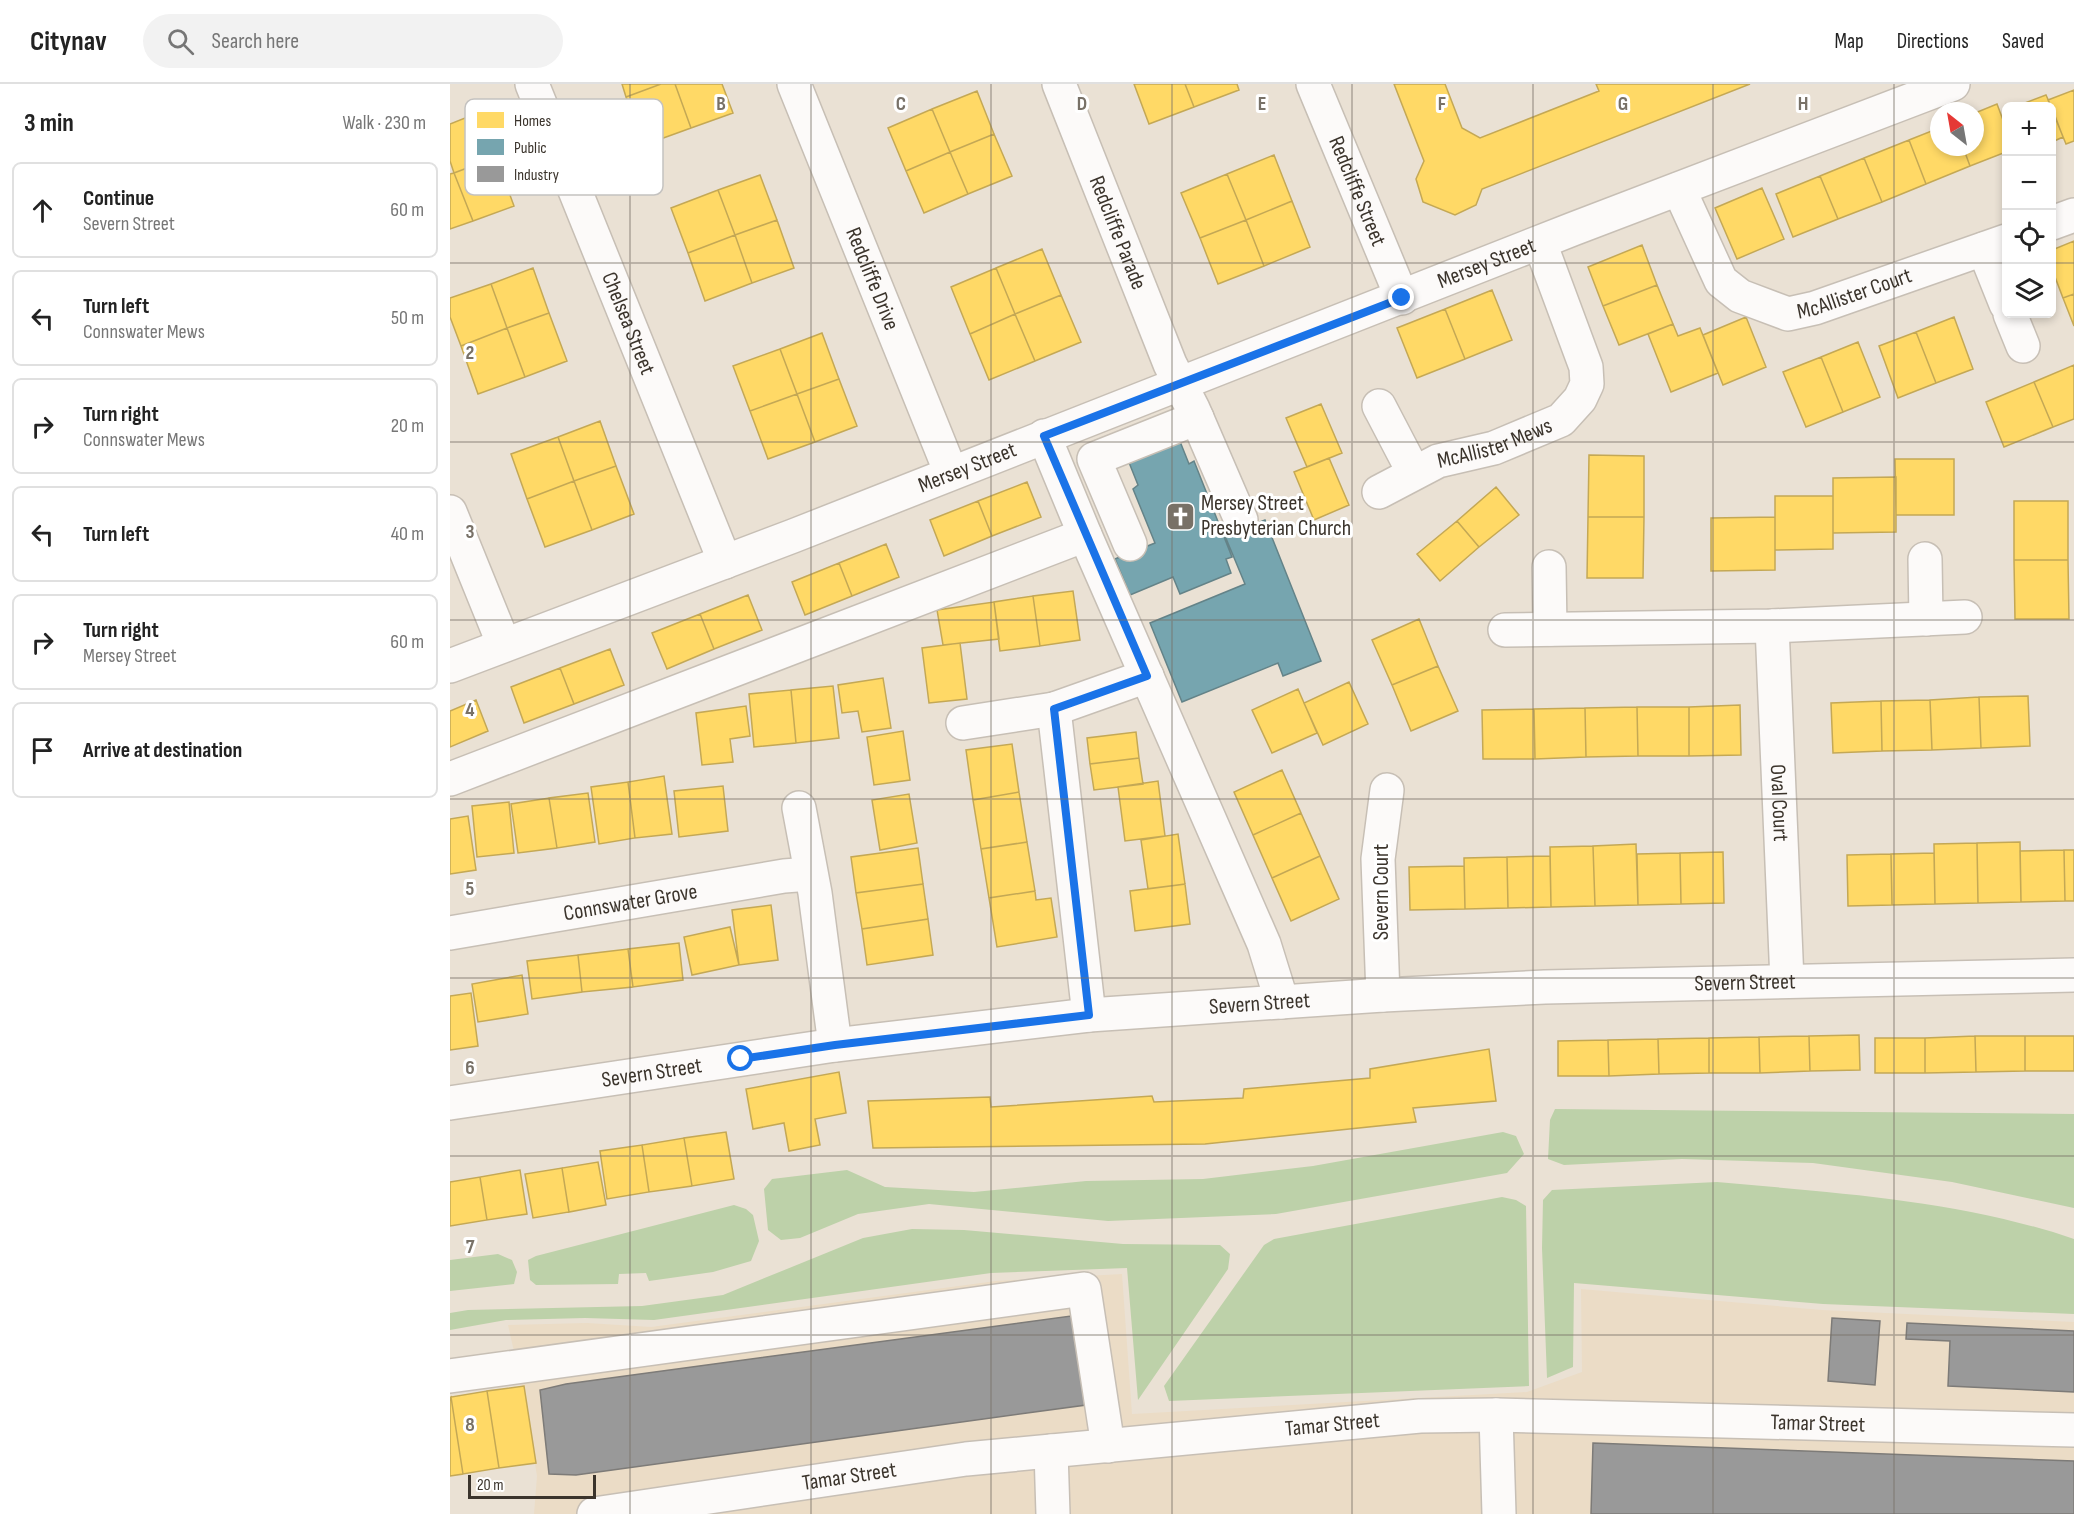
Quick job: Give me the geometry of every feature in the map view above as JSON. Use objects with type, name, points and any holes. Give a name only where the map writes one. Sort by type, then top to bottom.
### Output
[{"type":"street","name":"Chelsea Street","points":[[532,84],[538,99]]},
{"type":"street","name":"Redcliffe Drive","points":[[794,84],[951,473]]},
{"type":"street","name":"Redcliffe Parade","points":[[1059,84],[1179,383],[1197,418],[1241,520]]},
{"type":"street","name":"Redcliffe Street","points":[[1313,84],[1402,298]]},
{"type":"street","name":"Mersey Street","points":[[450,666],[725,562],[1942,86]]},
{"type":"street","name":"McAllister Court","points":[[1679,189],[1721,281],[1740,296],[1788,314],[1815,308],[1996,245],[2002,277]]},
{"type":"street","name":"Chelsea Street","points":[[577,195],[725,562]]},
{"type":"street","points":[[2056,222],[2074,215]]},
{"type":"street","name":"McAllister Mews","points":[[1379,492],[1438,461],[1494,448],[1561,420],[1580,399],[1587,384],[1586,367],[1540,243]]},
{"type":"street","points":[[2012,318],[2023,346]]},
{"type":"street","name":"McAllister Mews","points":[[1379,406],[1414,473]]},
{"type":"street","points":[[1130,544],[1094,459],[1197,418]]},
{"type":"street","points":[[1044,436],[1085,535],[1139,679],[1264,944],[1282,1002]]},
{"type":"street","points":[[450,512],[504,645]]},
{"type":"street","points":[[450,780],[1085,535]]},
{"type":"street","points":[[1925,559],[1926,619]]},
{"type":"street","points":[[1549,567],[1550,629]]},
{"type":"street","points":[[1505,630],[1772,626],[1965,617]]},
{"type":"street","name":"Oval Court","points":[[1772,626],[1787,981]]},
{"type":"street","points":[[963,723],[1054,709],[1139,679]]},
{"type":"street","points":[[1054,709],[1089,1015]]},
{"type":"street","name":"Severn Court","points":[[1383,995],[1378,859],[1387,790]]},
{"type":"street","points":[[799,808],[814,892],[835,1045]]},
{"type":"street","name":"Connswater Grove","points":[[450,933],[784,876],[810,874]]},
{"type":"street","name":"Severn Street","points":[[450,1103],[835,1045],[1089,1015],[1383,995],[1545,987],[2074,975]]},
{"type":"street","points":[[450,1376],[1084,1289],[1108,1446]]},
{"type":"street","points":[[1496,1415],[1499,1514]]},
{"type":"street","name":"Tamar Street","points":[[594,1514],[966,1459],[1420,1416],[1496,1415],[2074,1430]]},
{"type":"street","points":[[1051,1451],[1053,1514]]},
{"type":"shaded area","points":[[1122,1274],[1132,1414],[1527,1392],[1582,1372],[1581,1289],[1822,1310],[2074,1322],[2074,1514],[534,1514],[537,1476],[523,1391],[508,1325],[587,1323],[651,1327],[996,1281]]},
{"type":"green space","points":[[1555,1109],[2074,1114],[2074,1208],[1952,1182],[1813,1163],[1682,1159],[1564,1165],[1548,1159],[1550,1120]]},
{"type":"green space","points":[[1503,1132],[1516,1136],[1524,1154],[1507,1173],[1276,1214],[1108,1221],[929,1204],[858,1214],[800,1238],[781,1240],[768,1230],[764,1189],[772,1179],[847,1170],[885,1187],[974,1192],[1086,1181],[1203,1179],[1313,1166]]},
{"type":"green space","points":[[1717,1182],[1853,1195],[1943,1207],[1987,1215],[2074,1239],[2074,1314],[1823,1304],[1574,1283],[1573,1367],[1547,1378],[1542,1248],[1543,1200],[1552,1190]]},
{"type":"green space","points":[[1502,1197],[1516,1200],[1526,1206],[1529,1386],[1169,1401],[1164,1386],[1264,1245],[1274,1239]]},
{"type":"green space","points":[[734,1205],[746,1209],[753,1215],[759,1241],[751,1261],[713,1272],[649,1281],[646,1273],[619,1274],[618,1284],[536,1285],[530,1280],[528,1260],[536,1256]]},
{"type":"green space","points":[[912,1229],[964,1230],[1123,1244],[1220,1245],[1230,1254],[1228,1269],[1138,1400],[1127,1268],[991,1273],[654,1320],[585,1318],[506,1320],[450,1330],[450,1313],[468,1310],[642,1306],[723,1295],[863,1238]]},
{"type":"green space","points":[[498,1254],[512,1260],[517,1272],[514,1284],[450,1291],[450,1260]]},
{"type":"building: Homes","points":[[622,84],[661,84],[626,97]]},
{"type":"building: Homes","points":[[661,84],[675,84],[691,128],[663,138],[663,99],[627,99],[626,97]]},
{"type":"building: Homes","points":[[675,84],[722,84],[733,113],[691,128]]},
{"type":"building: Homes","points":[[1134,84],[1185,84],[1194,107],[1149,124]]},
{"type":"building: Homes","points":[[1185,84],[1237,84],[1239,90],[1194,107]]},
{"type":"building: Homes","points":[[1394,84],[1445,84],[1462,128],[1480,138],[1599,91],[1596,84],[1750,84],[1482,189],[1476,205],[1455,215],[1423,202],[1416,179],[1424,161]]},
{"type":"building: Homes","points":[[2074,90],[2074,141],[2066,144],[2056,120],[2056,102],[2048,100]]},
{"type":"building: Homes","points":[[977,91],[994,134],[950,152],[932,109]]},
{"type":"building: Homes","points":[[2046,95],[2049,102],[2028,102]]},
{"type":"building: Homes","points":[[1997,104],[2002,117],[2002,154],[1970,166],[1966,156],[1984,156],[1984,109]]},
{"type":"building: Homes","points":[[932,109],[950,152],[906,171],[888,128]]},
{"type":"building: Homes","points":[[465,118],[465,169],[454,173],[450,161],[450,124]]},
{"type":"building: Homes","points":[[2056,119],[2063,137],[2056,140]]},
{"type":"building: Homes","points":[[1930,132],[1930,156],[1966,156],[1970,166],[1926,184],[1909,140]]},
{"type":"building: Homes","points":[[994,134],[1012,176],[968,194],[950,152]]},
{"type":"building: Homes","points":[[1909,140],[1926,184],[1882,202],[1864,158]]},
{"type":"building: Homes","points":[[950,152],[968,194],[924,213],[906,171]]},
{"type":"building: Homes","points":[[1274,155],[1292,201],[1246,220],[1227,174]]},
{"type":"building: Homes","points":[[1864,158],[1882,202],[1838,219],[1820,176]]},
{"type":"building: Homes","points":[[465,169],[465,195],[510,195],[514,206],[473,221],[454,173]]},
{"type":"building: Homes","points":[[454,173],[473,221],[450,229],[450,174]]},
{"type":"building: Homes","points":[[1227,174],[1246,220],[1200,238],[1181,193]]},
{"type":"building: Homes","points":[[760,175],[777,220],[735,235],[718,190]]},
{"type":"building: Homes","points":[[1820,176],[1838,219],[1793,237],[1776,194]]},
{"type":"building: Homes","points":[[1762,188],[1784,239],[1737,259],[1715,208]]},
{"type":"building: Homes","points":[[718,190],[735,235],[688,253],[671,208]]},
{"type":"building: Homes","points":[[1292,201],[1310,247],[1264,266],[1246,220]]},
{"type":"building: Homes","points":[[777,220],[794,268],[752,283],[735,235]]},
{"type":"building: Homes","points":[[1246,220],[1264,266],[1218,284],[1200,238]]},
{"type":"building: Homes","points":[[735,235],[752,283],[705,301],[688,253]]},
{"type":"building: Homes","points":[[2074,241],[2074,294],[2063,298],[2056,280],[2056,248]]},
{"type":"building: Homes","points":[[1642,245],[1657,285],[1603,306],[1588,267]]},
{"type":"building: Homes","points":[[1042,249],[1061,295],[1015,314],[996,268]]},
{"type":"building: Homes","points":[[533,268],[549,313],[507,328],[491,284]]},
{"type":"building: Homes","points":[[996,268],[1015,314],[970,334],[951,287]]},
{"type":"building: Homes","points":[[491,284],[507,328],[461,346],[450,317],[450,298]]},
{"type":"building: Homes","points":[[1657,285],[1673,324],[1619,345],[1603,306]]},
{"type":"building: Homes","points":[[1492,290],[1512,340],[1465,359],[1445,309]]},
{"type":"building: Homes","points":[[2074,294],[2074,326],[2063,298]]},
{"type":"building: Homes","points":[[1061,295],[1081,342],[1035,361],[1015,314]]},
{"type":"building: Homes","points":[[1445,309],[1465,359],[1417,378],[1397,328]]},
{"type":"building: Homes","points":[[549,313],[567,361],[525,377],[507,328]]},
{"type":"building: Homes","points":[[1015,314],[1035,361],[989,380],[970,334]]},
{"type":"building: Homes","points":[[1746,317],[1766,367],[1723,385],[1703,335]]},
{"type":"building: Homes","points":[[1954,317],[1973,369],[1936,383],[1916,332]]},
{"type":"building: Homes","points":[[1673,324],[1678,336],[1700,328],[1718,373],[1671,392],[1648,334]]},
{"type":"building: Homes","points":[[507,328],[525,377],[478,394],[461,346]]},
{"type":"building: Homes","points":[[1916,332],[1936,383],[1898,398],[1879,346]]},
{"type":"building: Homes","points":[[822,333],[839,379],[797,394],[780,349]]},
{"type":"building: Homes","points":[[1858,342],[1880,397],[1843,412],[1821,357]]},
{"type":"building: Homes","points":[[780,349],[797,394],[750,411],[733,366]]},
{"type":"building: Homes","points":[[1821,357],[1843,412],[1806,427],[1783,372]]},
{"type":"building: Homes","points":[[2074,365],[2074,419],[2053,427],[2034,382]]},
{"type":"building: Homes","points":[[839,379],[857,426],[815,442],[797,394]]},
{"type":"building: Homes","points":[[2034,382],[2053,427],[2004,447],[1986,402]]},
{"type":"building: Homes","points":[[797,394],[815,442],[768,459],[750,411]]},
{"type":"building: Homes","points":[[1321,404],[1342,453],[1307,467],[1286,418]]},
{"type":"building: Homes","points":[[600,421],[616,466],[574,481],[558,437]]},
{"type":"building: Homes","points":[[558,437],[574,481],[527,499],[511,454]]},
{"type":"building: Homes","points":[[1589,455],[1644,456],[1644,517],[1588,517]]},
{"type":"building: Homes","points":[[1329,458],[1349,505],[1314,520],[1294,472]]},
{"type":"building: Homes","points":[[1895,459],[1954,459],[1954,515],[1896,515]]},
{"type":"building: Homes","points":[[616,466],[634,514],[592,530],[574,481]]},
{"type":"building: Homes","points":[[1896,477],[1896,532],[1833,533],[1833,478]]},
{"type":"building: Homes","points":[[574,481],[592,530],[545,547],[527,499]]},
{"type":"building: Homes","points":[[1027,482],[1041,517],[992,536],[978,501]]},
{"type":"building: Homes","points":[[1496,487],[1519,515],[1479,547],[1457,521]]},
{"type":"building: Homes","points":[[1775,496],[1833,496],[1833,549],[1775,550]]},
{"type":"building: Homes","points":[[978,501],[992,536],[944,556],[930,520]]},
{"type":"building: Homes","points":[[2014,501],[2068,501],[2068,560],[2014,560]]},
{"type":"building: Homes","points":[[1588,517],[1644,517],[1643,578],[1587,578]]},
{"type":"building: Homes","points":[[1775,517],[1775,570],[1711,571],[1711,518]]},
{"type":"building: Homes","points":[[1457,521],[1479,547],[1440,581],[1417,554]]},
{"type":"building: Homes","points":[[886,544],[899,577],[852,596],[839,563]]},
{"type":"building: Homes","points":[[2014,560],[2068,560],[2069,619],[2015,619]]},
{"type":"building: Homes","points":[[839,563],[852,596],[805,615],[792,582]]},
{"type":"building: Homes","points":[[1073,591],[1080,640],[1040,646],[1033,596]]},
{"type":"building: Homes","points":[[748,595],[762,630],[714,649],[700,614]]},
{"type":"building: Homes","points":[[1033,596],[1040,646],[1000,651],[994,602]]},
{"type":"building: Homes","points":[[994,602],[999,639],[943,645],[937,610]]},
{"type":"building: Homes","points":[[700,614],[714,649],[667,669],[652,633]]},
{"type":"building: Homes","points":[[1419,619],[1438,666],[1392,685],[1372,640]]},
{"type":"building: Homes","points":[[960,643],[967,699],[929,703],[922,648]]},
{"type":"building: Homes","points":[[610,649],[624,685],[574,704],[560,668]]},
{"type":"building: Homes","points":[[1438,666],[1458,711],[1411,731],[1392,685]]},
{"type":"building: Homes","points":[[560,668],[574,704],[524,723],[511,687]]},
{"type":"building: Homes","points":[[883,678],[891,728],[862,732],[858,711],[842,713],[838,685]]},
{"type":"building: Homes","points":[[1349,682],[1368,724],[1323,745],[1304,703]]},
{"type":"building: Homes","points":[[833,686],[839,738],[796,743],[791,690]]},
{"type":"building: Homes","points":[[1298,689],[1317,733],[1272,753],[1252,710]]},
{"type":"building: Homes","points":[[791,690],[796,743],[754,747],[749,694]]},
{"type":"building: Homes","points":[[2028,696],[2030,746],[1981,748],[1979,697]]},
{"type":"building: Homes","points":[[1979,697],[1981,748],[1932,750],[1930,700]]},
{"type":"building: Homes","points":[[476,700],[488,731],[450,747],[450,711]]},
{"type":"building: Homes","points":[[1930,700],[1932,750],[1882,751],[1881,701]]},
{"type":"building: Homes","points":[[1881,701],[1882,751],[1833,753],[1831,703]]},
{"type":"building: Homes","points":[[1740,705],[1741,755],[1689,756],[1689,707]]},
{"type":"building: Homes","points":[[746,706],[750,736],[730,739],[733,762],[702,765],[696,713]]},
{"type":"building: Homes","points":[[1637,707],[1689,707],[1689,756],[1638,756]]},
{"type":"building: Homes","points":[[1637,707],[1638,756],[1586,757],[1585,708]]},
{"type":"building: Homes","points":[[1585,708],[1586,757],[1535,759],[1534,709]]},
{"type":"building: Homes","points":[[1534,709],[1535,759],[1483,759],[1482,710]]},
{"type":"building: Homes","points":[[903,731],[910,780],[874,785],[867,737]]},
{"type":"building: Homes","points":[[1136,732],[1139,758],[1090,764],[1087,738]]},
{"type":"building: Homes","points":[[1012,744],[1019,792],[973,800],[966,750]]},
{"type":"building: Homes","points":[[1139,758],[1143,784],[1094,790],[1090,764]]},
{"type":"building: Homes","points":[[1282,770],[1301,813],[1253,835],[1234,792]]},
{"type":"building: Homes","points":[[664,776],[672,834],[635,838],[628,782]]},
{"type":"building: Homes","points":[[1158,781],[1165,836],[1125,841],[1118,787]]},
{"type":"building: Homes","points":[[628,782],[635,838],[599,844],[591,787]]},
{"type":"building: Homes","points":[[723,786],[728,831],[679,837],[674,791]]},
{"type":"building: Homes","points":[[1019,792],[1027,842],[981,849],[973,800]]},
{"type":"building: Homes","points":[[588,793],[595,842],[557,848],[549,798]]},
{"type":"building: Homes","points":[[909,794],[917,843],[880,850],[872,800]]},
{"type":"building: Homes","points":[[549,798],[557,848],[518,853],[511,804]]},
{"type":"building: Homes","points":[[509,802],[514,853],[477,857],[472,806]]},
{"type":"building: Homes","points":[[1301,813],[1320,856],[1272,878],[1253,835]]},
{"type":"building: Homes","points":[[468,816],[476,870],[450,874],[450,819]]},
{"type":"building: Homes","points":[[1178,834],[1185,884],[1148,889],[1141,840]]},
{"type":"building: Homes","points":[[1027,842],[1035,891],[989,898],[981,849]]},
{"type":"building: Homes","points":[[2020,842],[2021,902],[1978,903],[1977,843]]},
{"type":"building: Homes","points":[[1977,843],[1978,903],[1935,904],[1934,844]]},
{"type":"building: Homes","points":[[1636,844],[1638,905],[1595,906],[1593,846]]},
{"type":"building: Homes","points":[[1593,846],[1595,906],[1551,907],[1550,847]]},
{"type":"building: Homes","points":[[918,848],[923,884],[856,893],[851,857]]},
{"type":"building: Homes","points":[[2064,850],[2074,850],[2074,901],[2065,901]]},
{"type":"building: Homes","points":[[2064,850],[2065,901],[2021,902],[2020,851]]},
{"type":"building: Homes","points":[[1723,852],[1724,903],[1681,904],[1680,853]]},
{"type":"building: Homes","points":[[1680,853],[1681,904],[1638,905],[1637,854]]},
{"type":"building: Homes","points":[[1934,853],[1935,904],[1892,905],[1891,854]]},
{"type":"building: Homes","points":[[1891,854],[1892,905],[1848,906],[1847,855]]},
{"type":"building: Homes","points":[[1320,856],[1339,899],[1291,921],[1272,878]]},
{"type":"building: Homes","points":[[1550,856],[1551,907],[1508,908],[1507,857]]},
{"type":"building: Homes","points":[[1507,857],[1508,908],[1465,909],[1464,858]]},
{"type":"building: Homes","points":[[1464,866],[1465,909],[1410,910],[1409,867]]},
{"type":"building: Homes","points":[[923,884],[928,919],[862,929],[856,893]]},
{"type":"building: Homes","points":[[1185,884],[1190,924],[1135,931],[1130,891]]},
{"type":"building: Homes","points":[[1035,891],[1036,900],[1051,898],[1057,937],[997,947],[989,898]]},
{"type":"building: Homes","points":[[771,905],[778,960],[739,965],[732,910]]},
{"type":"building: Homes","points":[[928,919],[933,955],[867,965],[862,929]]},
{"type":"building: Homes","points":[[730,927],[739,965],[692,975],[684,937]]},
{"type":"building: Homes","points":[[679,943],[683,980],[633,987],[628,949]]},
{"type":"building: Homes","points":[[628,949],[633,987],[582,992],[578,955]]},
{"type":"building: Homes","points":[[578,955],[582,992],[532,999],[527,961]]},
{"type":"building: Homes","points":[[522,975],[528,1014],[478,1022],[472,984]]},
{"type":"building: Homes","points":[[471,993],[478,1046],[450,1050],[450,996]]},
{"type":"building: Homes","points":[[1859,1035],[1860,1070],[1810,1071],[1809,1036]]},
{"type":"building: Homes","points":[[1809,1036],[1810,1071],[1760,1073],[1759,1037]]},
{"type":"building: Homes","points":[[1975,1036],[2025,1036],[2025,1071],[1976,1072]]},
{"type":"building: Homes","points":[[1975,1036],[1976,1072],[1925,1073],[1925,1038]]},
{"type":"building: Homes","points":[[2025,1036],[2074,1036],[2074,1071],[2025,1071]]},
{"type":"building: Homes","points":[[1759,1037],[1760,1073],[1709,1073],[1709,1038]]},
{"type":"building: Homes","points":[[1709,1038],[1709,1073],[1659,1074],[1658,1039]]},
{"type":"building: Homes","points":[[1875,1038],[1925,1038],[1925,1073],[1875,1073]]},
{"type":"building: Homes","points":[[1658,1039],[1659,1074],[1609,1076],[1608,1040]]},
{"type":"building: Homes","points":[[1608,1040],[1609,1076],[1558,1076],[1558,1041]]},
{"type":"building: Homes","points":[[1489,1049],[1496,1101],[1413,1108],[1416,1122],[1205,1144],[873,1148],[868,1101],[990,1097],[991,1107],[1152,1096],[1154,1102],[1243,1098],[1244,1089],[1370,1078],[1370,1069]]},
{"type":"building: Homes","points":[[839,1072],[846,1113],[815,1119],[820,1145],[789,1151],[784,1123],[753,1129],[746,1089]]},
{"type":"building: Homes","points":[[726,1132],[734,1179],[692,1186],[684,1138]]},
{"type":"building: Homes","points":[[684,1138],[692,1186],[649,1192],[642,1145]]},
{"type":"building: Homes","points":[[642,1145],[649,1192],[607,1199],[600,1151]]},
{"type":"building: Homes","points":[[598,1162],[606,1205],[569,1212],[562,1168]]},
{"type":"building: Homes","points":[[562,1168],[569,1212],[533,1218],[525,1174]]},
{"type":"building: Homes","points":[[520,1170],[527,1214],[487,1220],[480,1177]]},
{"type":"building: Homes","points":[[480,1177],[487,1220],[450,1226],[450,1182]]},
{"type":"building: Homes","points":[[524,1386],[536,1463],[499,1468],[487,1391]]},
{"type":"building: Homes","points":[[487,1391],[499,1468],[463,1474],[451,1397]]},
{"type":"building: Homes","points":[[450,1398],[463,1474],[450,1476]]},
{"type":"building: Public","name":"Mersey Street Presbyterian Church","points":[[1179,439],[1189,464],[1194,461],[1232,557],[1226,559],[1231,573],[1180,594],[1173,577],[1130,595],[1115,559],[1155,543],[1133,489],[1138,485],[1128,460]]},
{"type":"building: Public","points":[[1265,520],[1321,661],[1283,676],[1278,663],[1182,702],[1150,623],[1245,584],[1225,536]]},
{"type":"building: Industry","points":[[1071,1316],[1086,1405],[576,1475],[549,1474],[540,1390],[566,1384]]},
{"type":"building: Industry","points":[[1832,1318],[1880,1321],[1875,1385],[1828,1381]]},
{"type":"building: Industry","points":[[1907,1323],[2074,1331],[2074,1392],[1948,1386],[1950,1341],[1906,1339]]},
{"type":"building: Industry","points":[[1593,1443],[2074,1461],[2074,1514],[1591,1514]]},
{"type":"place","name":"Mersey Street Presbyterian Church","points":[[1180,516]]},
{"type":"route","points":[[741,1059],[835,1045],[1089,1015],[1054,709],[1147,676],[1044,436],[1402,298]]}]
